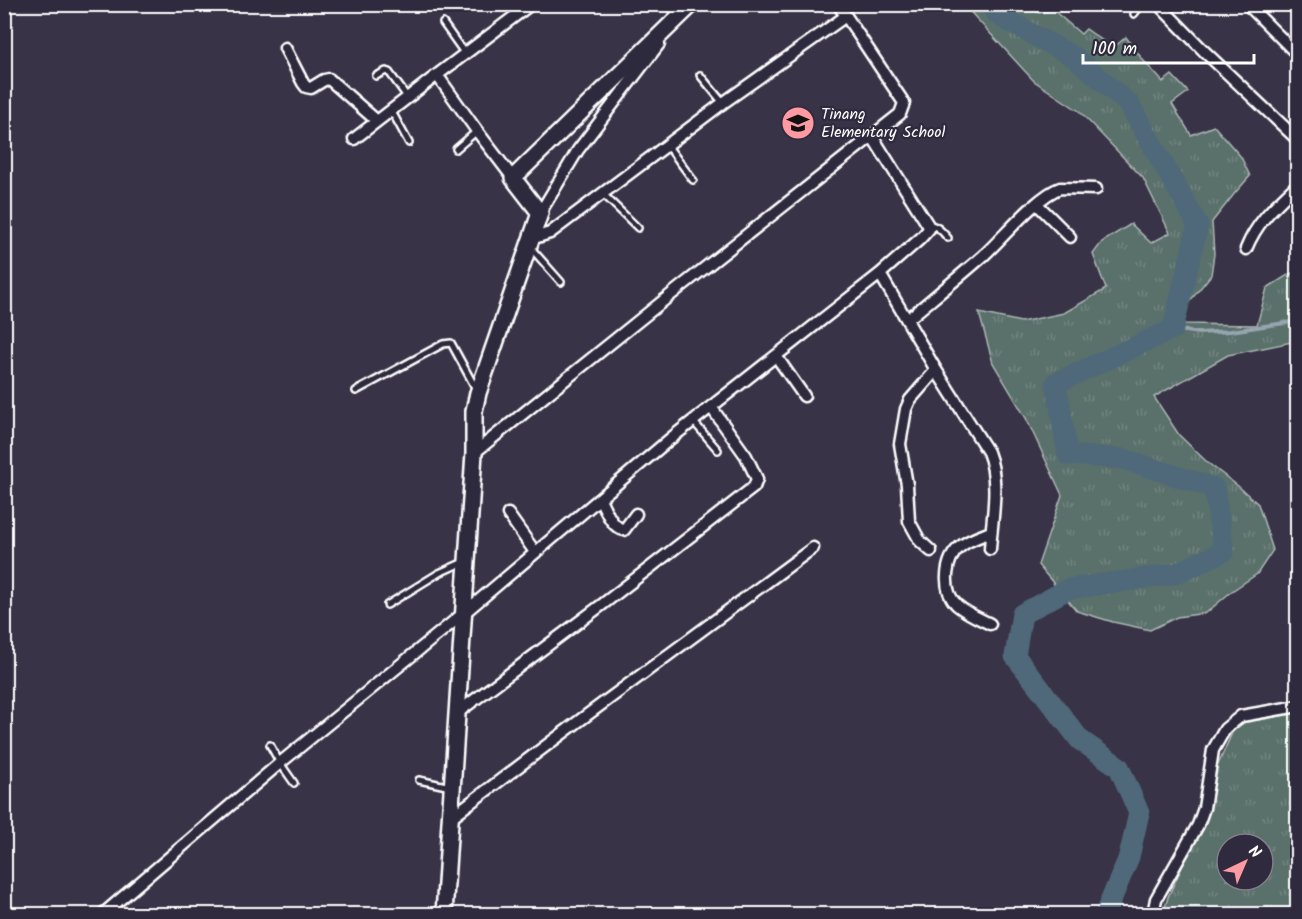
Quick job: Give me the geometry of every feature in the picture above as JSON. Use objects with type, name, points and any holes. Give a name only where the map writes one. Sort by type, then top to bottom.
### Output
[{"type":"street","points":[[354,139],[531,4]]},
{"type":"street","points":[[513,178],[692,4]]},
{"type":"street","points":[[474,453],[900,114],[904,103],[838,4]]},
{"type":"street","points":[[1158,4],[1298,140]]},
{"type":"street","points":[[1247,4],[1298,55]]},
{"type":"street","points":[[530,242],[550,233],[846,16]]},
{"type":"street","points":[[444,915],[474,453],[474,411],[478,393],[540,213],[578,150],[679,18]]},
{"type":"street","points":[[285,48],[306,87],[311,88],[329,79],[377,121]]},
{"type":"street","points":[[437,75],[540,213]]},
{"type":"street","points":[[103,915],[280,763],[464,613],[693,421],[880,274],[927,232],[928,225],[872,136]]},
{"type":"street","points":[[1246,249],[1262,219],[1298,184]]},
{"type":"street","points":[[907,320],[984,256],[1054,190],[1060,188],[1096,189]]},
{"type":"street","points":[[1037,204],[1070,237]]},
{"type":"street","points":[[880,274],[936,370],[984,445],[993,465],[994,490],[990,549]]},
{"type":"street","points":[[776,356],[804,396]]},
{"type":"street","points":[[931,551],[920,541],[909,521],[907,485],[900,444],[906,409],[910,400],[936,370]]},
{"type":"street","points":[[457,713],[754,487],[757,479],[746,456],[711,407]]},
{"type":"street","points":[[600,499],[611,519],[620,529],[624,530],[636,514]]},
{"type":"street","points":[[508,514],[536,552]]},
{"type":"street","points":[[990,624],[958,606],[949,595],[947,575],[951,561],[959,548],[972,539],[991,532]]},
{"type":"street","points":[[450,818],[813,548]]},
{"type":"street","points":[[1153,915],[1156,899],[1198,825],[1204,808],[1213,750],[1225,729],[1241,716],[1298,706]]},
{"type":"lane","points":[[1134,14],[1142,4]]},
{"type":"lane","points":[[443,23],[465,54]]},
{"type":"lane","points":[[376,76],[386,71],[389,72],[408,98]]},
{"type":"lane","points":[[700,75],[723,104]]},
{"type":"lane","points":[[391,110],[409,143]]},
{"type":"lane","points":[[456,149],[477,131]]},
{"type":"lane","points":[[668,145],[693,180]]},
{"type":"lane","points":[[602,193],[638,228]]},
{"type":"lane","points":[[928,225],[938,227],[948,238]]},
{"type":"lane","points":[[530,242],[561,282]]},
{"type":"lane","points":[[356,391],[447,342],[451,343],[478,393]]},
{"type":"lane","points":[[693,421],[718,450]]},
{"type":"lane","points":[[387,605],[439,573],[467,561]]},
{"type":"lane","points":[[270,745],[294,783]]},
{"type":"lane","points":[[418,780],[452,787]]},
{"type":"green space","points":[[964,5],[1025,5],[1039,13],[1053,10],[1081,34],[1086,29],[1113,48],[1126,37],[1163,82],[1172,75],[1188,92],[1172,104],[1191,135],[1214,126],[1241,157],[1250,176],[1212,222],[1214,254],[1211,275],[1182,311],[1181,324],[1257,325],[1267,288],[1291,273],[1297,276],[1297,341],[1228,355],[1154,397],[1179,435],[1208,463],[1258,504],[1273,550],[1257,574],[1206,613],[1177,617],[1150,630],[1113,622],[1077,611],[1038,565],[1062,495],[1026,418],[993,363],[979,313],[1021,322],[1064,313],[1106,289],[1093,254],[1102,242],[1131,224],[1151,243],[1170,233],[1143,178],[1079,111],[1034,81]]},
{"type":"green space","points":[[1297,713],[1297,914],[1163,914],[1168,897],[1188,854],[1205,826],[1213,776],[1236,724]]},
{"type":"waterway","points":[[989,4],[999,16],[1076,58],[1129,104],[1198,225],[1173,329],[1056,383],[1068,455],[1123,459],[1214,488],[1224,551],[1175,574],[1068,589],[1022,614],[1015,656],[1080,740],[1119,767],[1139,813],[1129,857],[1105,914]]},
{"type":"waterway","points":[[1173,329],[1199,333],[1231,331],[1298,321]]},
{"type":"place","name":"Tinang Elementary School","points":[[798,123]]}]
